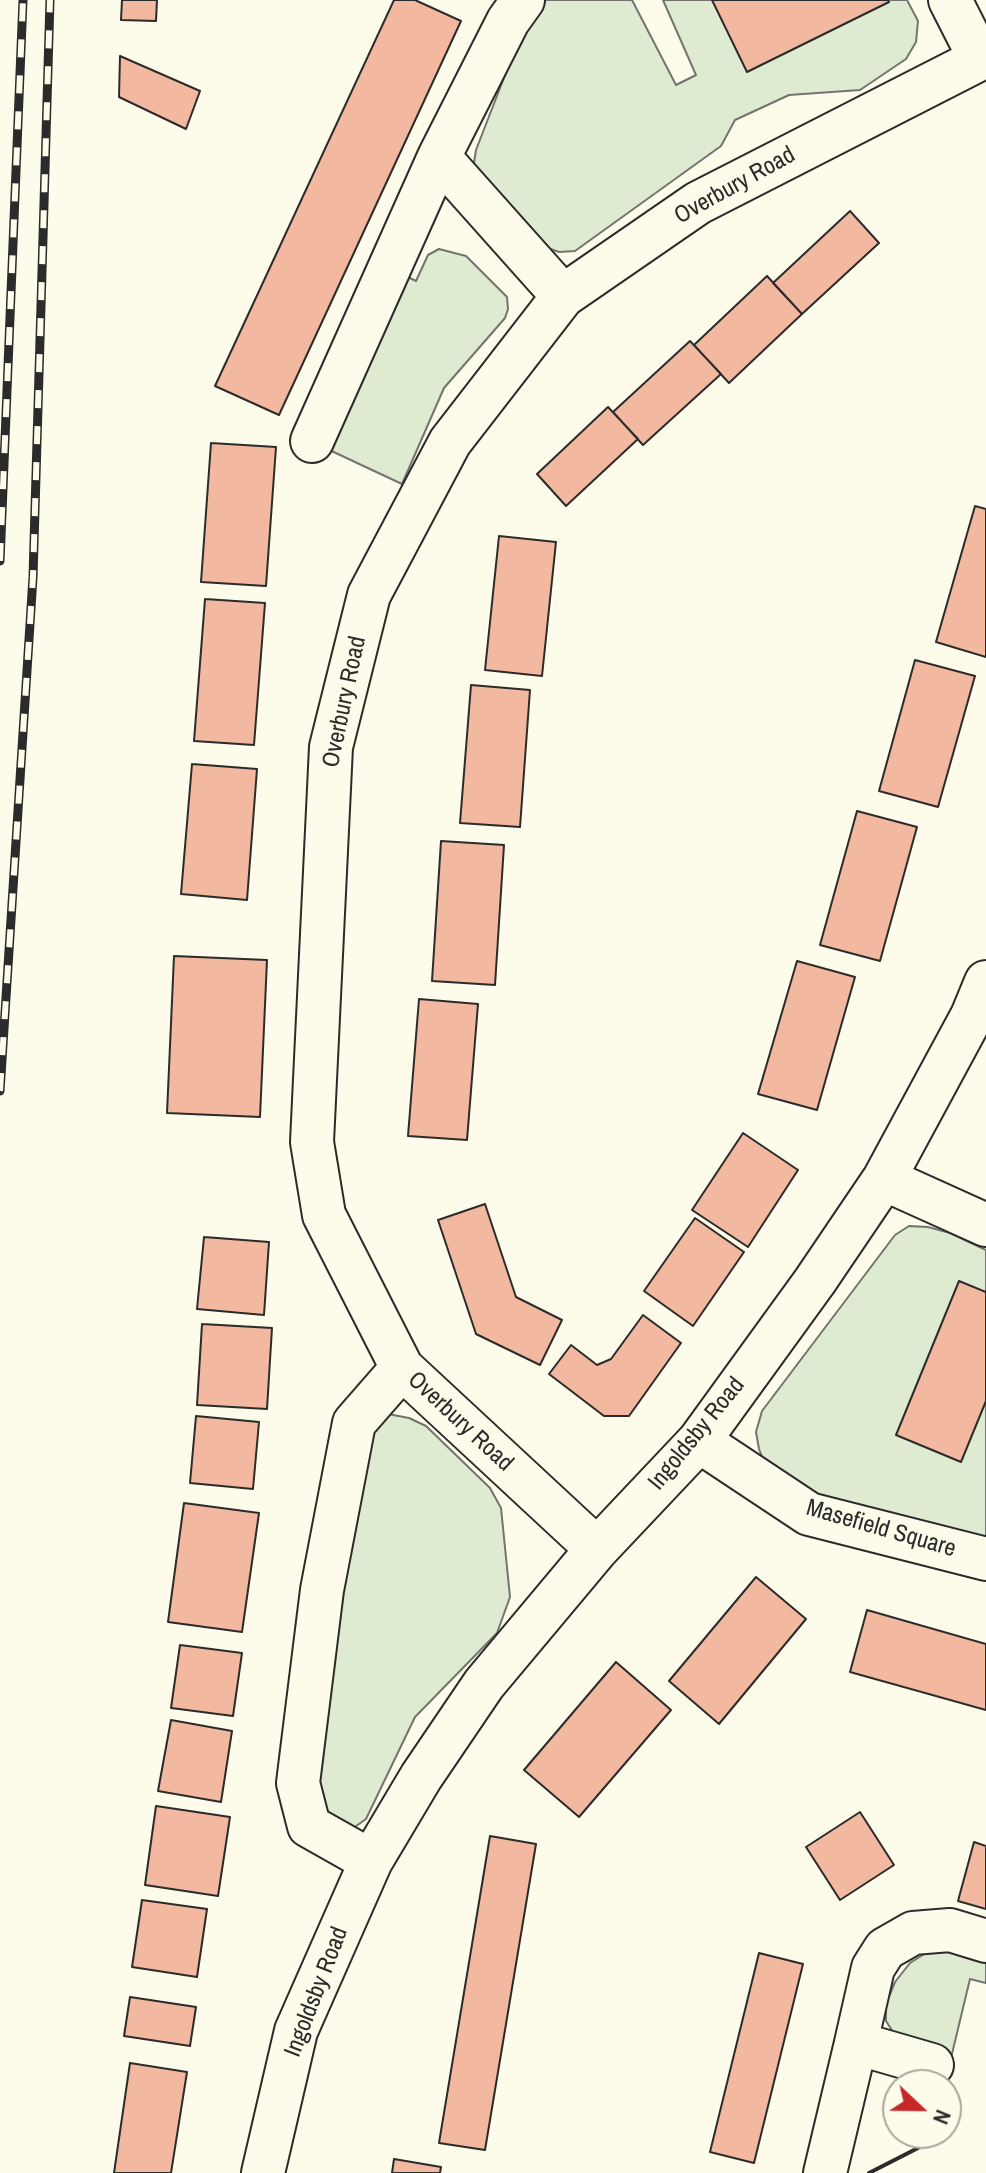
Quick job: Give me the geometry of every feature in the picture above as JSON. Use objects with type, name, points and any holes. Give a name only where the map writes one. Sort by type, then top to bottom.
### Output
[{"type":"street","points":[[312,441],[439,157],[508,21],[523,0]]},
{"type":"street","points":[[950,0],[983,58]]},
{"type":"street","name":"Overbury Road","points":[[597,1549],[402,1368],[324,1215],[312,1142],[331,747],[369,595],[450,442],[563,296],[698,203],[983,58]]},
{"type":"street","points":[[439,157],[563,296]]},
{"type":"street","name":"Ingoldsby Road","points":[[263,2173],[296,2031],[371,1861],[421,1777],[484,1684],[597,1549],[699,1441],[884,1179],[972,1016],[986,982]]},
{"type":"street","points":[[884,1179],[986,1225]]},
{"type":"street","points":[[371,1861],[309,1826],[298,1783],[322,1590],[354,1423],[402,1368]]},
{"type":"street","name":"Masefield Square","points":[[699,1441],[809,1514],[986,1559]]},
{"type":"street","points":[[825,2173],[873,1968],[885,1949],[913,1933],[950,1930],[986,1941]]},
{"type":"street","points":[[856,2043],[932,2065]]},
{"type":"green space","points":[[544,0],[632,0],[676,85],[696,75],[663,0],[907,0],[918,21],[916,42],[906,59],[860,90],[789,95],[735,120],[721,146],[575,251],[559,252],[545,247],[473,169],[476,150],[514,52]]},
{"type":"green space","points":[[439,249],[466,256],[507,297],[508,309],[505,318],[444,388],[402,484],[323,447],[402,274],[416,281],[428,255]]},
{"type":"green space","points":[[909,1226],[950,1233],[986,1250],[986,1551],[818,1506],[766,1467],[759,1449],[756,1432],[762,1411],[895,1235]]},
{"type":"green space","points":[[388,1414],[409,1418],[426,1426],[490,1488],[501,1508],[510,1597],[497,1633],[415,1717],[366,1819],[352,1829],[327,1815],[314,1771],[367,1438]]},
{"type":"green space","points":[[956,1949],[986,1953],[986,1983],[970,1979],[950,2062],[895,2035],[886,2021],[886,2004],[895,1982],[910,1963],[929,1951]]},
{"type":"building","points":[[122,0],[157,0],[156,21],[121,20]]},
{"type":"building","points":[[394,0],[415,0],[461,21],[279,415],[215,386]]},
{"type":"building","points":[[712,0],[888,0],[889,2],[747,72]]},
{"type":"building","points":[[120,56],[200,91],[186,129],[119,97]]},
{"type":"building","points":[[850,211],[879,243],[802,314],[773,283]]},
{"type":"building","points":[[767,276],[802,314],[729,383],[694,345]]},
{"type":"building","points":[[690,341],[721,374],[643,445],[613,412]]},
{"type":"building","points":[[608,407],[638,439],[566,506],[537,474]]},
{"type":"building","points":[[211,443],[276,447],[266,586],[201,582]]},
{"type":"building","points":[[975,506],[986,509],[986,657],[936,642]]},
{"type":"building","points":[[499,536],[556,542],[542,676],[485,670]]},
{"type":"building","points":[[205,599],[265,603],[254,745],[194,741]]},
{"type":"building","points":[[915,660],[975,676],[938,807],[879,791]]},
{"type":"building","points":[[471,685],[530,690],[520,827],[460,823]]},
{"type":"building","points":[[192,764],[257,769],[247,900],[181,894]]},
{"type":"building","points":[[857,811],[917,827],[880,961],[820,945]]},
{"type":"building","points":[[441,841],[504,845],[495,985],[432,981]]},
{"type":"building","points":[[174,956],[267,960],[260,1117],[167,1113]]},
{"type":"building","points":[[797,961],[855,977],[817,1110],[758,1094]]},
{"type":"building","points":[[419,999],[478,1004],[467,1140],[408,1136]]},
{"type":"building","points":[[743,1133],[798,1170],[748,1247],[692,1210]]},
{"type":"building","points":[[485,1204],[516,1297],[562,1320],[540,1365],[476,1334],[438,1220]]},
{"type":"building","points":[[695,1218],[744,1252],[693,1326],[644,1291]]},
{"type":"building","points":[[204,1237],[269,1242],[264,1315],[197,1309]]},
{"type":"building","points":[[959,1281],[986,1292],[986,1401],[961,1462],[896,1435]]},
{"type":"building","points":[[643,1315],[681,1343],[629,1416],[604,1416],[549,1374],[571,1345],[597,1365],[611,1359]]},
{"type":"building","points":[[202,1324],[272,1328],[267,1409],[197,1405]]},
{"type":"building","points":[[196,1416],[259,1422],[253,1489],[190,1483]]},
{"type":"building","points":[[184,1503],[259,1513],[242,1632],[168,1622]]},
{"type":"building","points":[[756,1577],[806,1619],[719,1724],[669,1681]]},
{"type":"building","points":[[867,1610],[986,1644],[986,1710],[850,1672]]},
{"type":"building","points":[[180,1645],[242,1653],[233,1716],[171,1708]]},
{"type":"building","points":[[616,1662],[671,1710],[579,1817],[524,1770]]},
{"type":"building","points":[[171,1720],[232,1731],[221,1802],[158,1791]]},
{"type":"building","points":[[156,1806],[230,1817],[218,1896],[145,1885]]},
{"type":"building","points":[[860,1812],[894,1865],[840,1900],[806,1847]]},
{"type":"building","points":[[490,1836],[536,1844],[485,2150],[439,2143]]},
{"type":"building","points":[[974,1842],[986,1846],[986,1909],[958,1901]]},
{"type":"building","points":[[142,1900],[207,1909],[197,1977],[132,1967]]},
{"type":"building","points":[[759,1953],[803,1964],[754,2163],[710,2152]]},
{"type":"building","points":[[130,1997],[196,2007],[190,2046],[124,2036]]},
{"type":"building","points":[[130,2063],[187,2072],[171,2173],[114,2173]]},
{"type":"building","points":[[394,2159],[441,2167],[440,2173],[392,2173]]},
{"type":"railway","points":[[0,561],[23,0]]},
{"type":"railway","points":[[0,1091],[33,577],[50,0]]},
{"type":"wall","points":[[869,2173],[916,2149]]}]
